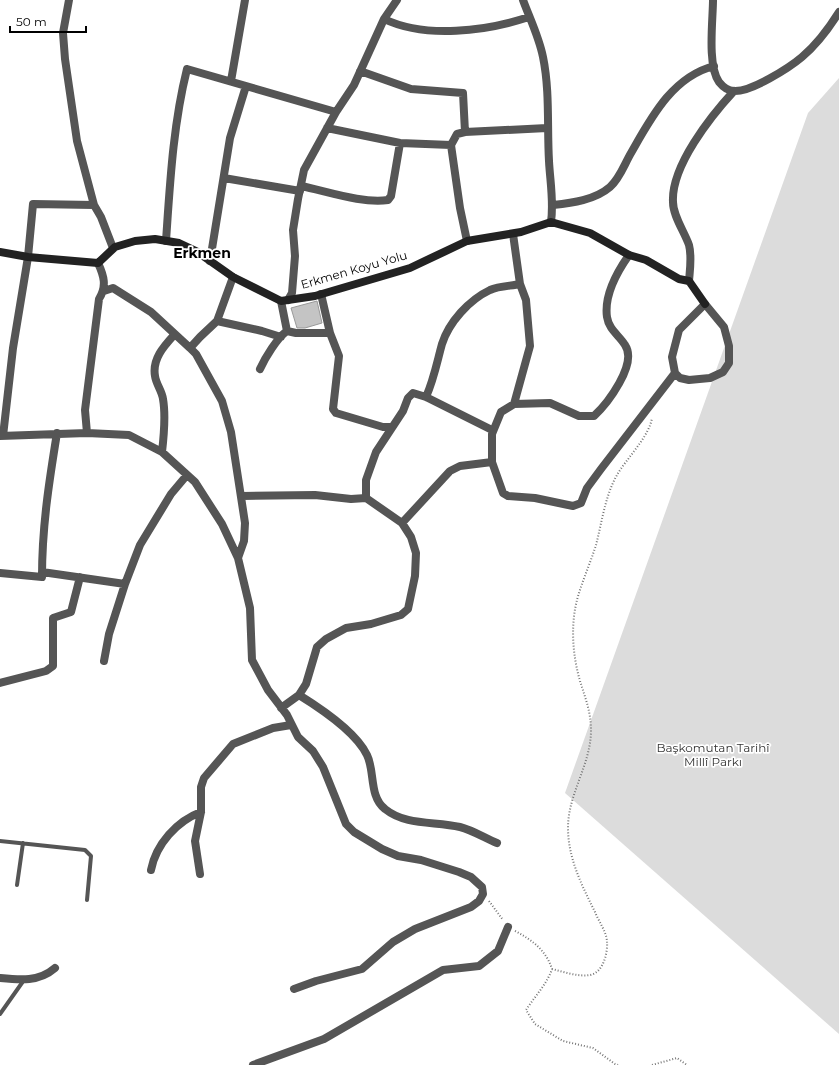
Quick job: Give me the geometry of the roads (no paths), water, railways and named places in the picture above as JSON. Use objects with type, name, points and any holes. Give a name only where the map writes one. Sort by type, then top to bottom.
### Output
[{"type":"street","points":[[69,0],[63,33],[65,59],[77,141],[94,205],[101,217],[113,248]]},
{"type":"street","points":[[231,81],[245,0]]},
{"type":"street","points":[[260,369],[281,337],[287,331],[285,301],[292,292],[295,256],[293,230],[304,170],[336,112],[354,85],[384,19],[397,0]]},
{"type":"street","points":[[523,0],[543,57],[547,86],[547,128],[553,205],[551,222],[590,234],[629,255],[646,260],[679,279],[689,281]]},
{"type":"street","points":[[714,0],[711,45],[714,66],[719,82],[728,90],[734,91],[755,85],[788,67],[803,56],[831,25],[839,12]]},
{"type":"street","points":[[384,19],[411,28],[435,32],[511,23],[529,17]]},
{"type":"street","points":[[553,205],[574,202],[598,195],[611,186],[620,175],[639,141],[672,89],[683,80],[703,68],[714,66]]},
{"type":"street","points":[[166,241],[175,140],[181,94],[187,69],[336,112]]},
{"type":"street","points":[[360,71],[411,89],[463,93],[465,132]]},
{"type":"street","points":[[210,261],[230,138],[246,86]]},
{"type":"street","points":[[705,304],[679,330],[672,356],[675,373],[680,378],[689,380],[710,378],[723,372],[729,362],[729,346],[724,327],[689,281],[691,263],[689,246],[672,202],[675,185],[680,170],[697,137],[734,91]]},
{"type":"street","points":[[327,128],[400,143],[451,145]]},
{"type":"street","points":[[468,241],[460,208],[451,145],[457,134],[465,132],[547,128]]},
{"type":"street","points":[[224,178],[358,198],[381,201],[388,200],[391,196],[400,143]]},
{"type":"street","points":[[94,205],[32,204],[28,257],[12,348],[2,436],[57,433],[129,435],[162,452],[195,482],[222,524],[238,558],[250,608],[252,660],[268,690],[281,708],[298,737],[313,751],[320,762],[346,824],[354,832],[382,849],[398,856],[421,860],[470,877],[482,888],[483,894],[480,901],[415,929],[393,942],[362,969],[316,981],[294,989]]},
{"type":"street","name":"Erkmen Koyu Yolu","points":[[285,301],[321,294],[410,268],[468,241],[513,234],[551,222]]},
{"type":"street","points":[[513,234],[520,284],[526,300],[530,346],[514,404]]},
{"type":"street","points":[[0,252],[28,257],[98,263],[113,248],[136,241],[155,239],[185,246],[196,251],[233,277],[285,301]]},
{"type":"street","points":[[629,255],[617,272],[607,302],[607,317],[610,328],[626,346],[628,361],[625,371],[606,405],[594,416],[579,416],[550,403],[514,404],[501,412],[492,430],[492,462],[503,493],[508,496],[535,498],[573,506],[581,503],[592,482],[675,373]]},
{"type":"street","points":[[87,433],[85,410],[99,299],[104,291],[103,274],[98,263]]},
{"type":"street","points":[[190,348],[217,322],[233,277]]},
{"type":"street","points":[[426,397],[436,372],[442,344],[448,330],[460,313],[476,299],[490,291],[520,284]]},
{"type":"street","points":[[104,291],[113,288],[151,312],[174,335],[190,348],[196,354],[222,401],[231,432],[245,523],[244,542],[238,558]]},
{"type":"street","points":[[321,294],[330,333],[339,356],[333,409],[336,413],[383,427],[391,427]]},
{"type":"street","points":[[217,322],[262,331],[281,337]]},
{"type":"street","points":[[287,331],[304,334],[330,333]]},
{"type":"street","points":[[162,452],[165,427],[163,398],[155,376],[155,364],[159,353],[174,335]]},
{"type":"street","points":[[366,498],[367,476],[376,452],[391,427],[403,411],[408,398],[413,393],[426,397],[492,430]]},
{"type":"street","points":[[0,573],[42,577],[41,552],[57,433]]},
{"type":"street","points":[[402,524],[450,471],[460,466],[492,462]]},
{"type":"street","points":[[104,661],[109,634],[125,584],[140,545],[171,494],[187,475]]},
{"type":"street","points":[[242,496],[315,495],[351,499],[366,498],[402,524],[411,537],[416,553],[415,576],[408,609],[401,615],[371,624],[346,628],[326,639],[317,647],[306,684],[299,696],[281,708]]},
{"type":"street","points":[[42,572],[125,584]]},
{"type":"street","points":[[0,683],[46,671],[53,666],[53,618],[71,612],[80,578]]},
{"type":"street","points":[[299,696],[331,716],[353,737],[367,755],[376,795],[383,807],[394,816],[413,821],[461,827],[496,843]]},
{"type":"street","points":[[200,874],[195,841],[201,812],[201,787],[204,778],[233,744],[273,728],[291,725]]},
{"type":"street","points":[[151,870],[152,862],[158,850],[176,826],[192,815],[201,812]]},
{"type":"street","points":[[253,1065],[324,1039],[443,970],[479,966],[498,951],[508,927]]},
{"type":"street","points":[[0,978],[36,979],[47,975],[55,968]]},
{"type":"lane","points":[[0,841],[82,849],[88,852],[91,856],[87,900]]},
{"type":"lane","points":[[17,885],[23,843]]},
{"type":"lane","points":[[0,1014],[24,979]]},
{"type":"district","name":"Erkmen","points":[[202,253]]},
{"type":"park label","name":"Başkomutan Tarihî Millî Parkı","points":[[713,755]]}]
